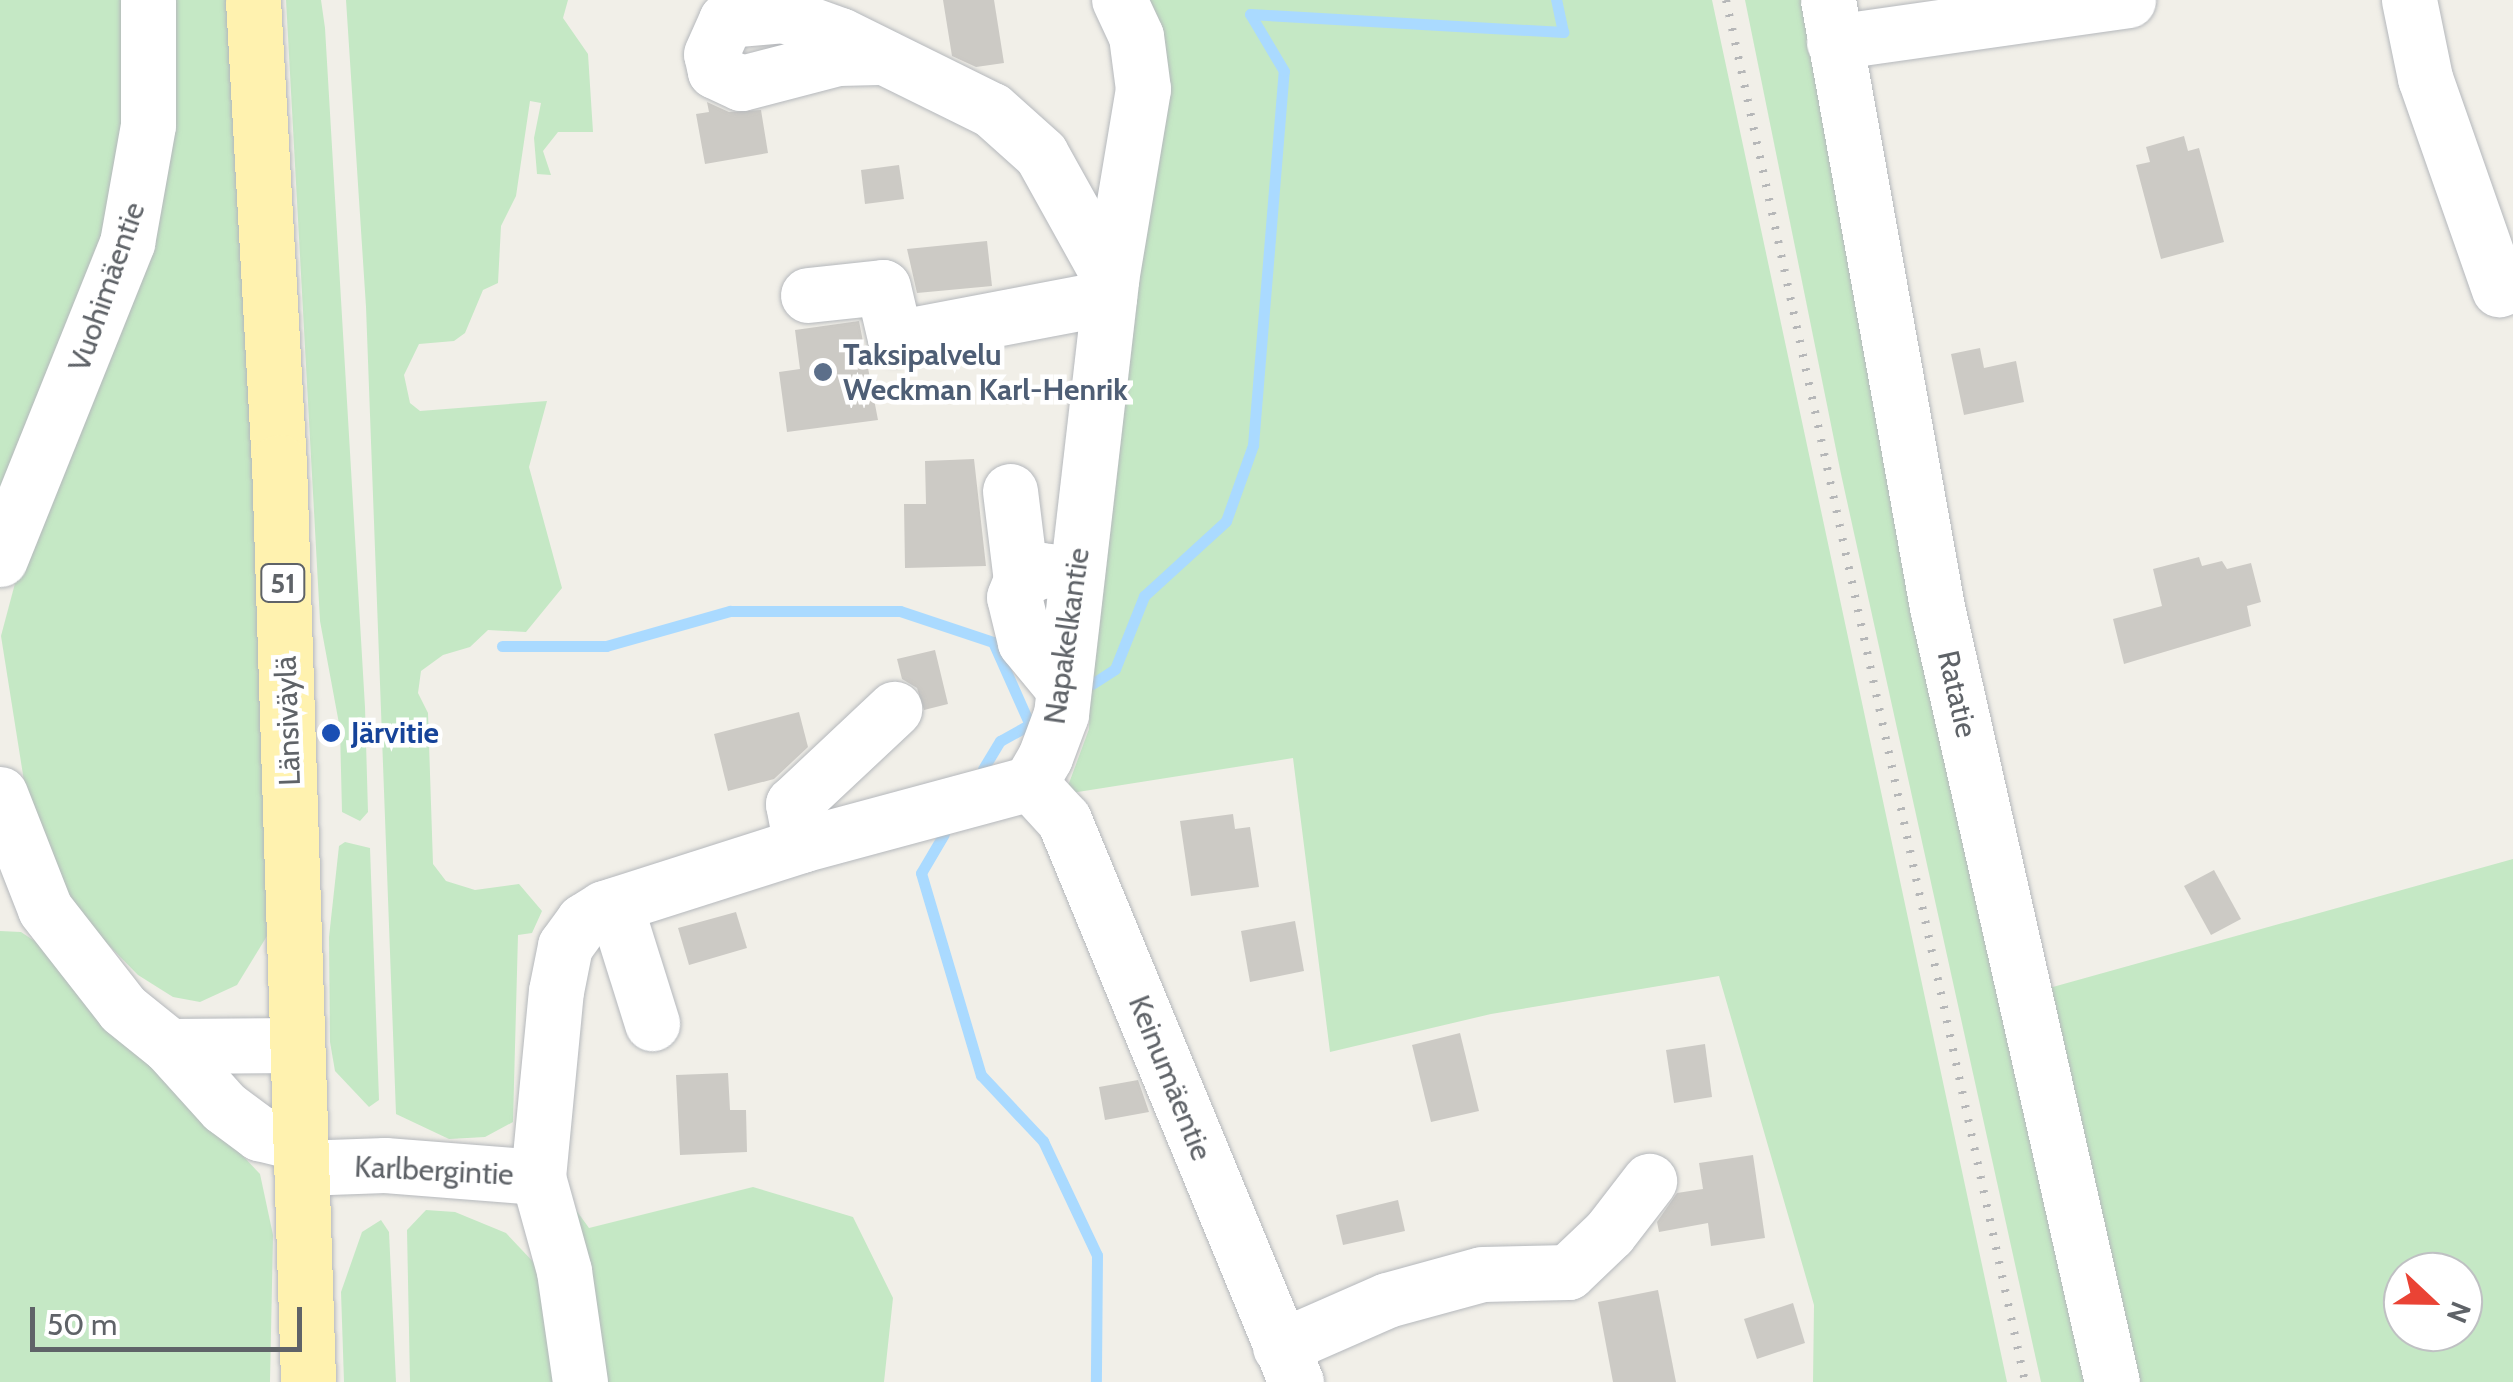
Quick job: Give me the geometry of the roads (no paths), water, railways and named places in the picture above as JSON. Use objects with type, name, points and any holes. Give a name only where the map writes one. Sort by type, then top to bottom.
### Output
[{"type":"main road","name":"Länsiväylä","points":[[253,0],[280,462],[308,1382]]},
{"type":"street","name":"Vuohimäentie","points":[[0,559],[127,242],[148,125],[148,0]]},
{"type":"street","name":"Napakelkantie","points":[[1030,783],[1060,714],[1110,288],[1143,89],[1136,36],[1119,0]]},
{"type":"street","points":[[1831,21],[2128,0]]},
{"type":"street","points":[[2410,0],[2425,78],[2498,289]]},
{"type":"street","name":"Ratatie","points":[[1831,21],[1937,607],[2112,1382]]},
{"type":"street","points":[[808,294],[883,287],[895,338],[1110,288],[1041,154],[992,110],[880,57]]},
{"type":"street","points":[[1010,491],[1022,580],[1014,614],[1025,642],[1064,688]]},
{"type":"street","points":[[1022,580],[1041,570],[1077,574]]},
{"type":"street","points":[[801,845],[793,804],[894,709]]},
{"type":"street","points":[[538,1177],[546,1051],[566,946],[583,921],[615,905],[801,845],[1030,783]]},
{"type":"street","name":"Keinumäentie","points":[[1030,783],[1064,820],[1288,1364]]},
{"type":"street","points":[[0,794],[22,914],[122,1009],[169,1046],[236,1116],[301,1155]]},
{"type":"street","points":[[615,905],[652,1023]]},
{"type":"street","points":[[169,1046],[297,1045]]},
{"type":"street","name":"Karlbergintie","points":[[301,1155],[538,1177],[564,1271],[580,1382]]},
{"type":"street","points":[[1288,1364],[1387,1300],[1482,1274],[1568,1272],[1609,1233],[1650,1180]]},
{"type":"waterway","points":[[1092,684],[1115,669],[1144,596],[1226,521],[1253,445],[1284,71],[1250,14],[1563,32],[1556,0]]},
{"type":"waterway","points":[[502,646],[606,646],[730,611],[900,611],[993,642],[1030,725]]},
{"type":"waterway","points":[[983,769],[1000,741],[1033,723]]},
{"type":"waterway","points":[[944,834],[921,873],[981,1075],[1043,1141],[1097,1255],[1096,1382]]},
{"type":"railway","points":[[1726,0],[2025,1382]]},
{"type":"place","name":"Taksipalvelu Weckman Karl-Henrik","points":[[823,372]]},
{"type":"place","name":"Järvitie","points":[[331,733]]}]
